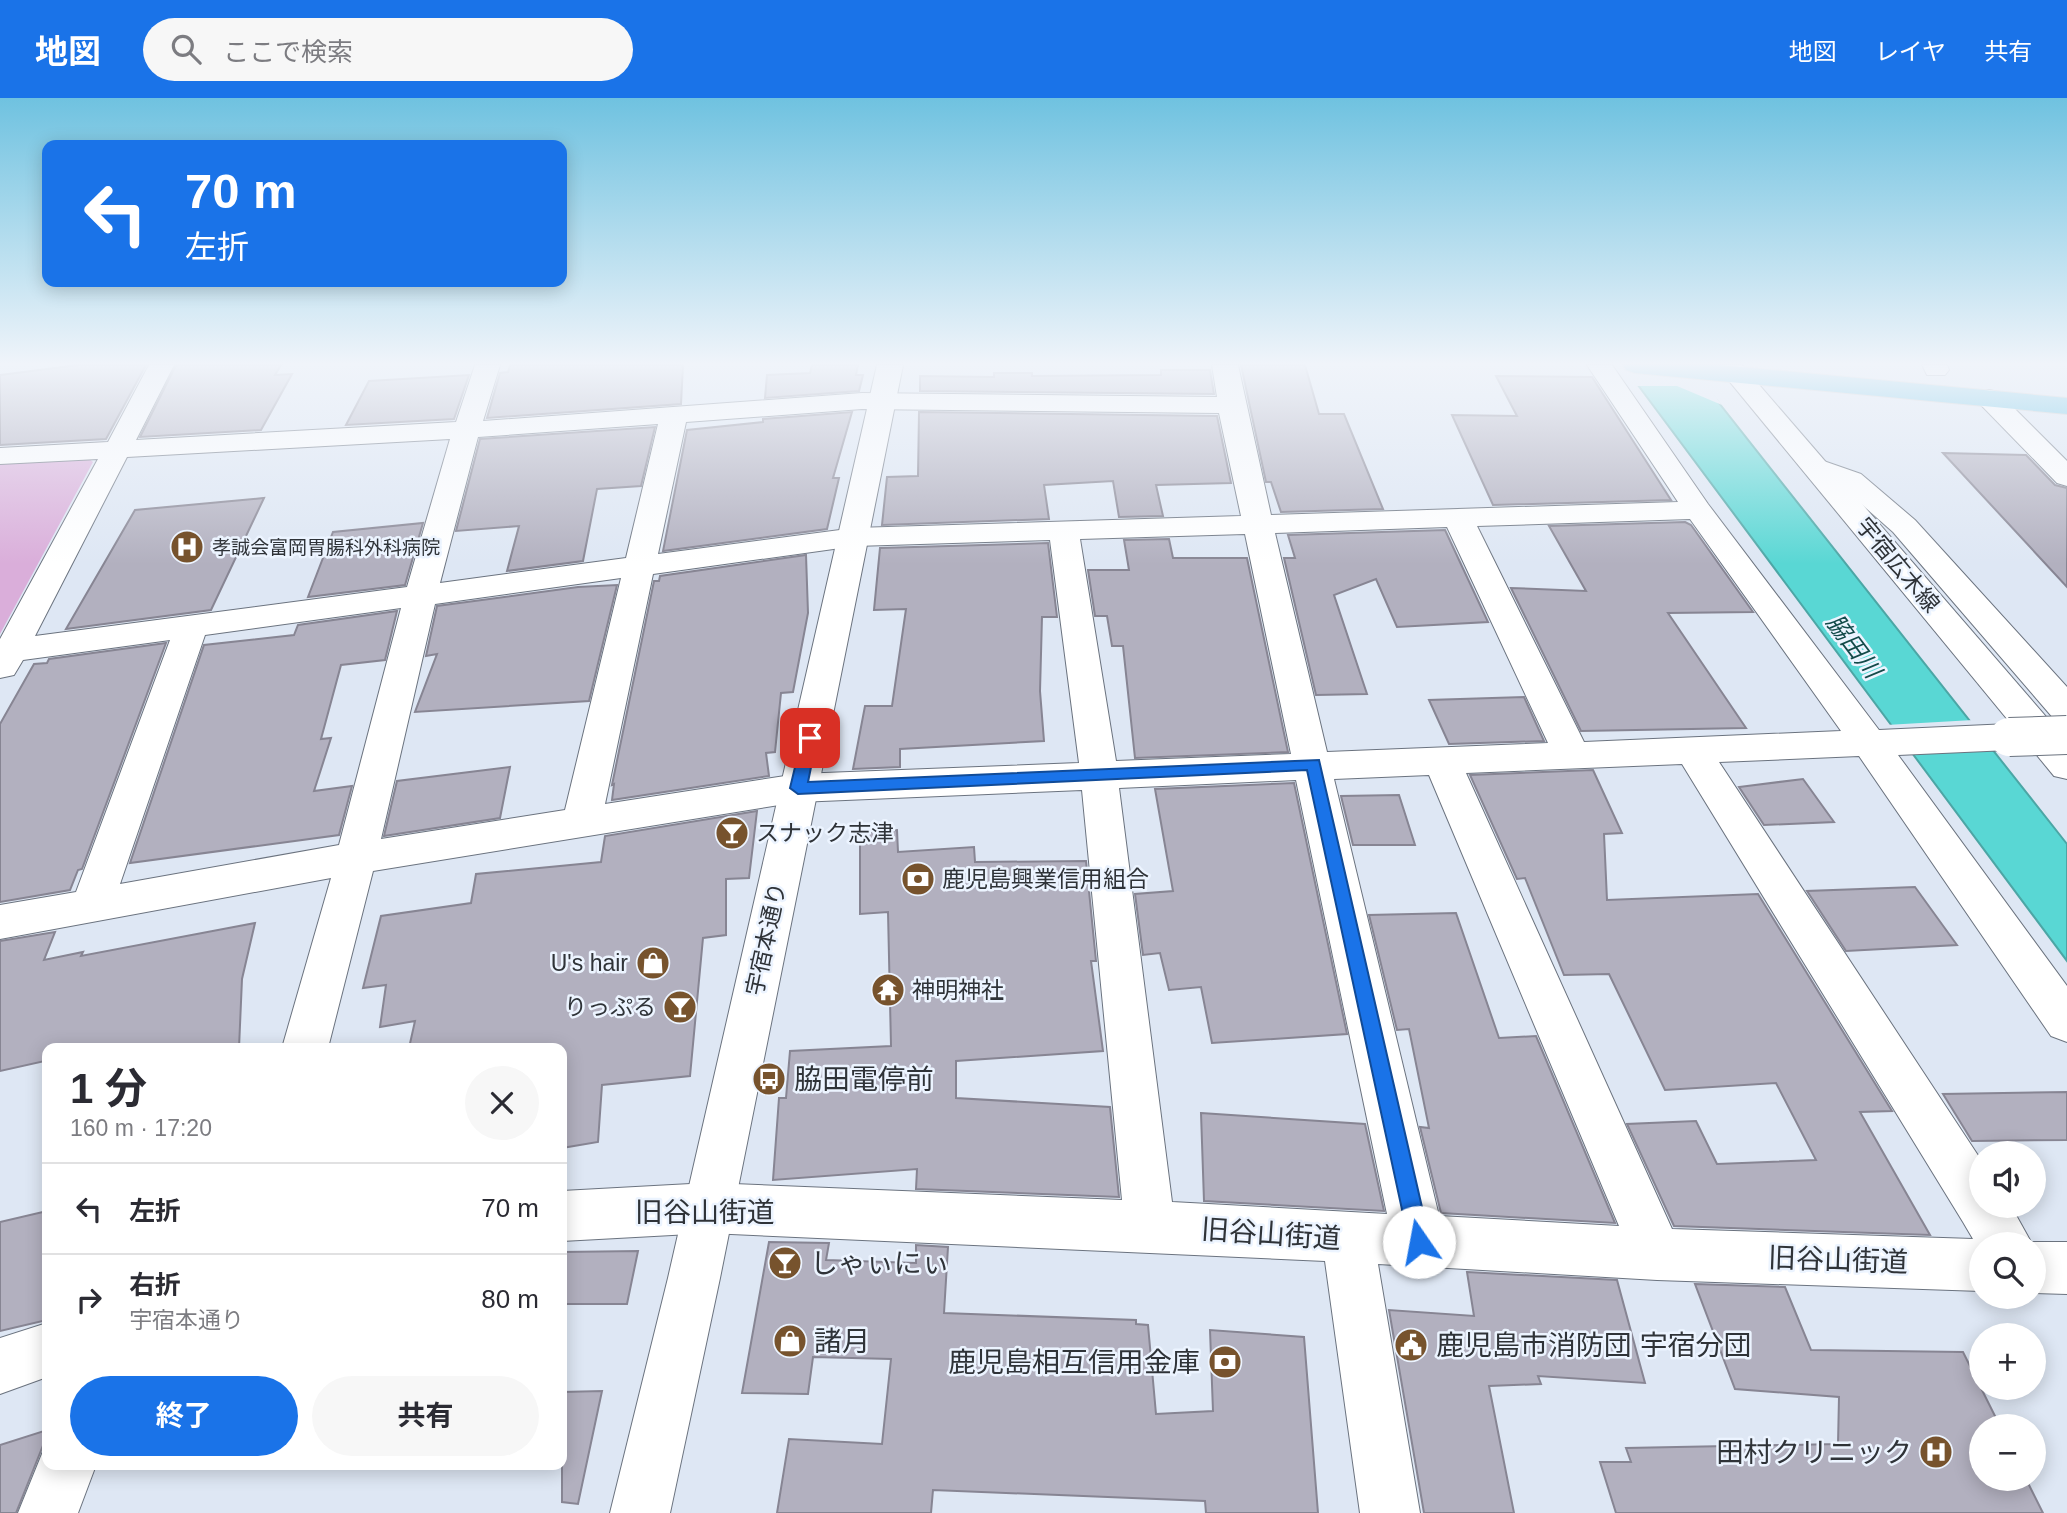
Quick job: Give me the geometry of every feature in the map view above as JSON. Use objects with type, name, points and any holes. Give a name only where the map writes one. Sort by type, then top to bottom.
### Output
[{"type":"street","points":[[3,658],[126,431]]},
{"type":"street","points":[[0,456],[446,431]]},
{"type":"street","points":[[306,1043],[356,858],[419,597],[466,431]]},
{"type":"street","points":[[581,823],[670,431]]},
{"type":"street","name":"宇宿本通り","points":[[640,1513],[709,1208],[876,431]]},
{"type":"street","points":[[1237,431],[1314,764],[1419,1242]]},
{"type":"street","points":[[1644,431],[1698,510],[1882,741],[2067,1022]]},
{"type":"street","name":"宇宿広木線","points":[[1781,431],[1815,466],[2067,766]]},
{"type":"street","points":[[2022,431],[2067,477]]},
{"type":"street","points":[[1815,466],[1851,480],[1904,526],[2067,710]]},
{"type":"street","points":[[3,658],[191,627],[855,537],[1698,510]]},
{"type":"street","points":[[1458,518],[1571,753]]},
{"type":"street","points":[[1064,531],[1099,775],[1150,1226]]},
{"type":"street","points":[[92,905],[191,627]]},
{"type":"street","points":[[0,922],[356,858],[798,788],[1571,753],[2067,735]]},
{"type":"street","points":[[1691,748],[1969,1186]]},
{"type":"street","points":[[1441,759],[1657,1254]]},
{"type":"street","name":"旧谷山街道","points":[[567,1216],[709,1208],[1150,1226],[1657,1254],[1969,1265]]},
{"type":"street","points":[[1348,1239],[1390,1513]]},
{"type":"street","points":[[2046,1267],[2067,1268]]},
{"type":"street","points":[[0,1366],[42,1352]]},
{"type":"street","points":[[48,1513],[65,1470]]},
{"type":"shaded area","points":[[85,456],[93,462],[0,634],[0,464]]},
{"type":"water","name":"脇田川","points":[[1672,431],[1741,431],[2067,844],[2067,961]]},
{"type":"pier","points":[[1973,720],[1997,750],[1908,754],[1886,725]]},
{"type":"building","points":[[0,431],[110,431],[106,439],[0,445]]},
{"type":"building","points":[[143,431],[243,431],[140,437]]},
{"type":"building","points":[[596,431],[654,431],[641,486],[597,489],[583,561],[507,571],[519,526],[456,531],[480,439]]},
{"type":"building","points":[[687,431],[847,431],[833,478],[839,478],[827,529],[663,551]]},
{"type":"building","points":[[919,431],[1220,431],[1231,483],[1156,485],[1163,516],[1119,517],[1113,481],[1044,485],[1049,519],[882,525],[887,477],[918,476]]},
{"type":"building","points":[[1255,431],[1351,431],[1383,509],[1281,512],[1271,482],[1266,482]]},
{"type":"building","points":[[1459,431],[1627,431],[1671,500],[1493,505]]},
{"type":"building","points":[[1943,453],[2026,455],[2055,485],[2067,488],[2067,587]]},
{"type":"building","points":[[264,498],[211,610],[66,629],[135,510]]},
{"type":"building","points":[[1685,522],[1691,525],[1753,612],[1668,613],[1746,728],[1581,731],[1511,588],[1586,591],[1549,526]]},
{"type":"building","points":[[423,523],[405,585],[308,597],[333,532]]},
{"type":"building","points":[[1445,530],[1488,622],[1397,627],[1376,579],[1334,595],[1367,694],[1316,695],[1284,558],[1295,558],[1288,535]]},
{"type":"building","points":[[1169,539],[1173,558],[1247,558],[1288,752],[1135,758],[1123,646],[1112,646],[1107,616],[1095,616],[1088,570],[1129,570],[1124,540]]},
{"type":"building","points":[[1048,543],[1057,617],[1042,617],[1040,691],[1044,741],[900,749],[900,767],[853,769],[865,706],[892,706],[906,609],[874,610],[880,548]]},
{"type":"building","points":[[806,555],[808,613],[793,692],[781,693],[775,752],[766,753],[769,776],[612,800],[614,784],[612,785],[654,581],[659,581],[660,576]]},
{"type":"building","points":[[617,585],[589,701],[415,712],[437,654],[426,656],[437,606],[578,587]]},
{"type":"building","points":[[397,611],[385,660],[341,665],[321,739],[331,738],[314,791],[352,786],[339,835],[130,863],[204,645],[294,635],[298,625]]},
{"type":"building","points":[[166,643],[82,869],[78,870],[70,890],[0,902],[0,724],[34,664],[47,663],[49,659]]},
{"type":"building","points":[[1524,697],[1544,741],[1449,744],[1429,700]]},
{"type":"building","points":[[510,767],[500,818],[384,836],[397,781]]},
{"type":"building","points":[[1593,770],[1622,833],[1604,834],[1607,900],[1758,894],[1892,1111],[1860,1112],[1930,1235],[1674,1226],[1627,1124],[1696,1121],[1717,1164],[1816,1160],[1776,1083],[1665,1090],[1609,974],[1564,975],[1525,878],[1517,879],[1470,775]]},
{"type":"building","points":[[1803,779],[1834,822],[1764,825],[1739,787]]},
{"type":"building","points":[[1294,783],[1347,1034],[1212,1043],[1201,987],[1169,990],[1160,953],[1143,955],[1135,894],[1173,891],[1155,789]]},
{"type":"building","points":[[1399,795],[1415,845],[1353,845],[1341,796]]},
{"type":"building","points":[[757,811],[749,878],[726,879],[726,935],[703,938],[690,1076],[602,1085],[598,1142],[567,1147],[567,1043],[410,1043],[415,1021],[380,1027],[386,985],[363,988],[381,916],[471,903],[476,874],[601,862],[605,836]]},
{"type":"building","points":[[897,830],[898,852],[974,847],[975,862],[1086,861],[1096,961],[1091,961],[1103,1051],[956,1061],[956,1098],[1110,1107],[1119,1197],[916,1189],[917,1169],[773,1180],[779,1098],[786,1098],[790,1051],[891,1046],[888,912],[860,914],[860,833]]},
{"type":"building","points":[[1915,887],[1957,945],[1846,951],[1807,891]]},
{"type":"building","points":[[1456,913],[1499,1038],[1536,1036],[1615,1223],[1441,1213],[1420,1127],[1429,1128],[1409,1029],[1397,1030],[1369,915]]},
{"type":"building","points":[[255,923],[242,979],[239,1043],[42,1043],[42,1062],[0,1071],[0,941],[55,932],[44,960],[83,952],[81,956]]},
{"type":"building","points":[[2067,1092],[2067,1140],[1972,1141],[1943,1094]]},
{"type":"building","points":[[1201,1113],[1365,1124],[1384,1211],[1204,1201]]},
{"type":"building","points":[[42,1212],[42,1321],[0,1331],[0,1222]]},
{"type":"building","points":[[769,1242],[829,1243],[826,1260],[916,1263],[916,1245],[948,1247],[944,1313],[1136,1320],[1136,1324],[1148,1325],[1156,1414],[1213,1411],[1210,1330],[1304,1337],[1318,1513],[1206,1513],[1205,1501],[933,1490],[931,1513],[777,1513],[789,1439],[882,1444],[891,1359],[813,1357],[808,1394],[742,1393]]},
{"type":"building","points":[[638,1251],[627,1304],[567,1304],[567,1252]]},
{"type":"building","points":[[1467,1272],[1617,1280],[1645,1383],[1538,1376],[1541,1384],[1489,1386],[1514,1513],[1424,1513],[1389,1310],[1474,1316]]},
{"type":"building","points":[[1695,1284],[1785,1287],[1811,1350],[1963,1352],[1969,1364],[1969,1400],[1987,1400],[1994,1414],[1969,1414],[1969,1491],[2032,1491],[2043,1513],[1616,1513],[1600,1462],[1631,1462],[1626,1448],[1838,1444],[1839,1397],[1735,1389]]},
{"type":"building","points":[[602,1391],[578,1504],[562,1502],[562,1470],[567,1470],[567,1392]]},
{"type":"building","points":[[42,1432],[42,1448],[16,1513],[0,1513],[0,1445]]},
{"type":"place","name":"孝誠会富岡胃腸科外科病院","points":[[187,547]]},
{"type":"place","name":"スナック志津","points":[[732,833]]},
{"type":"place","name":"鹿児島興業信用組合","points":[[918,879]]},
{"type":"place","name":"U's hair","points":[[653,963]]},
{"type":"place","name":"神明神社","points":[[888,990]]},
{"type":"place","name":"りっぷる","points":[[680,1007]]},
{"type":"place","name":"脇田電停前","points":[[769,1079]]},
{"type":"place","name":"しゃぃにぃ","points":[[785,1263]]},
{"type":"place","name":"諸月","points":[[790,1341]]},
{"type":"place","name":"鹿児島市消防団 宇宿分団","points":[[1411,1345]]},
{"type":"place","name":"鹿児島相互信用金庫","points":[[1225,1362]]},
{"type":"place","name":"田村クリニック","points":[[1936,1452]]},
{"type":"route","points":[[810,738],[798,788],[1314,764],[1419,1242]]}]
